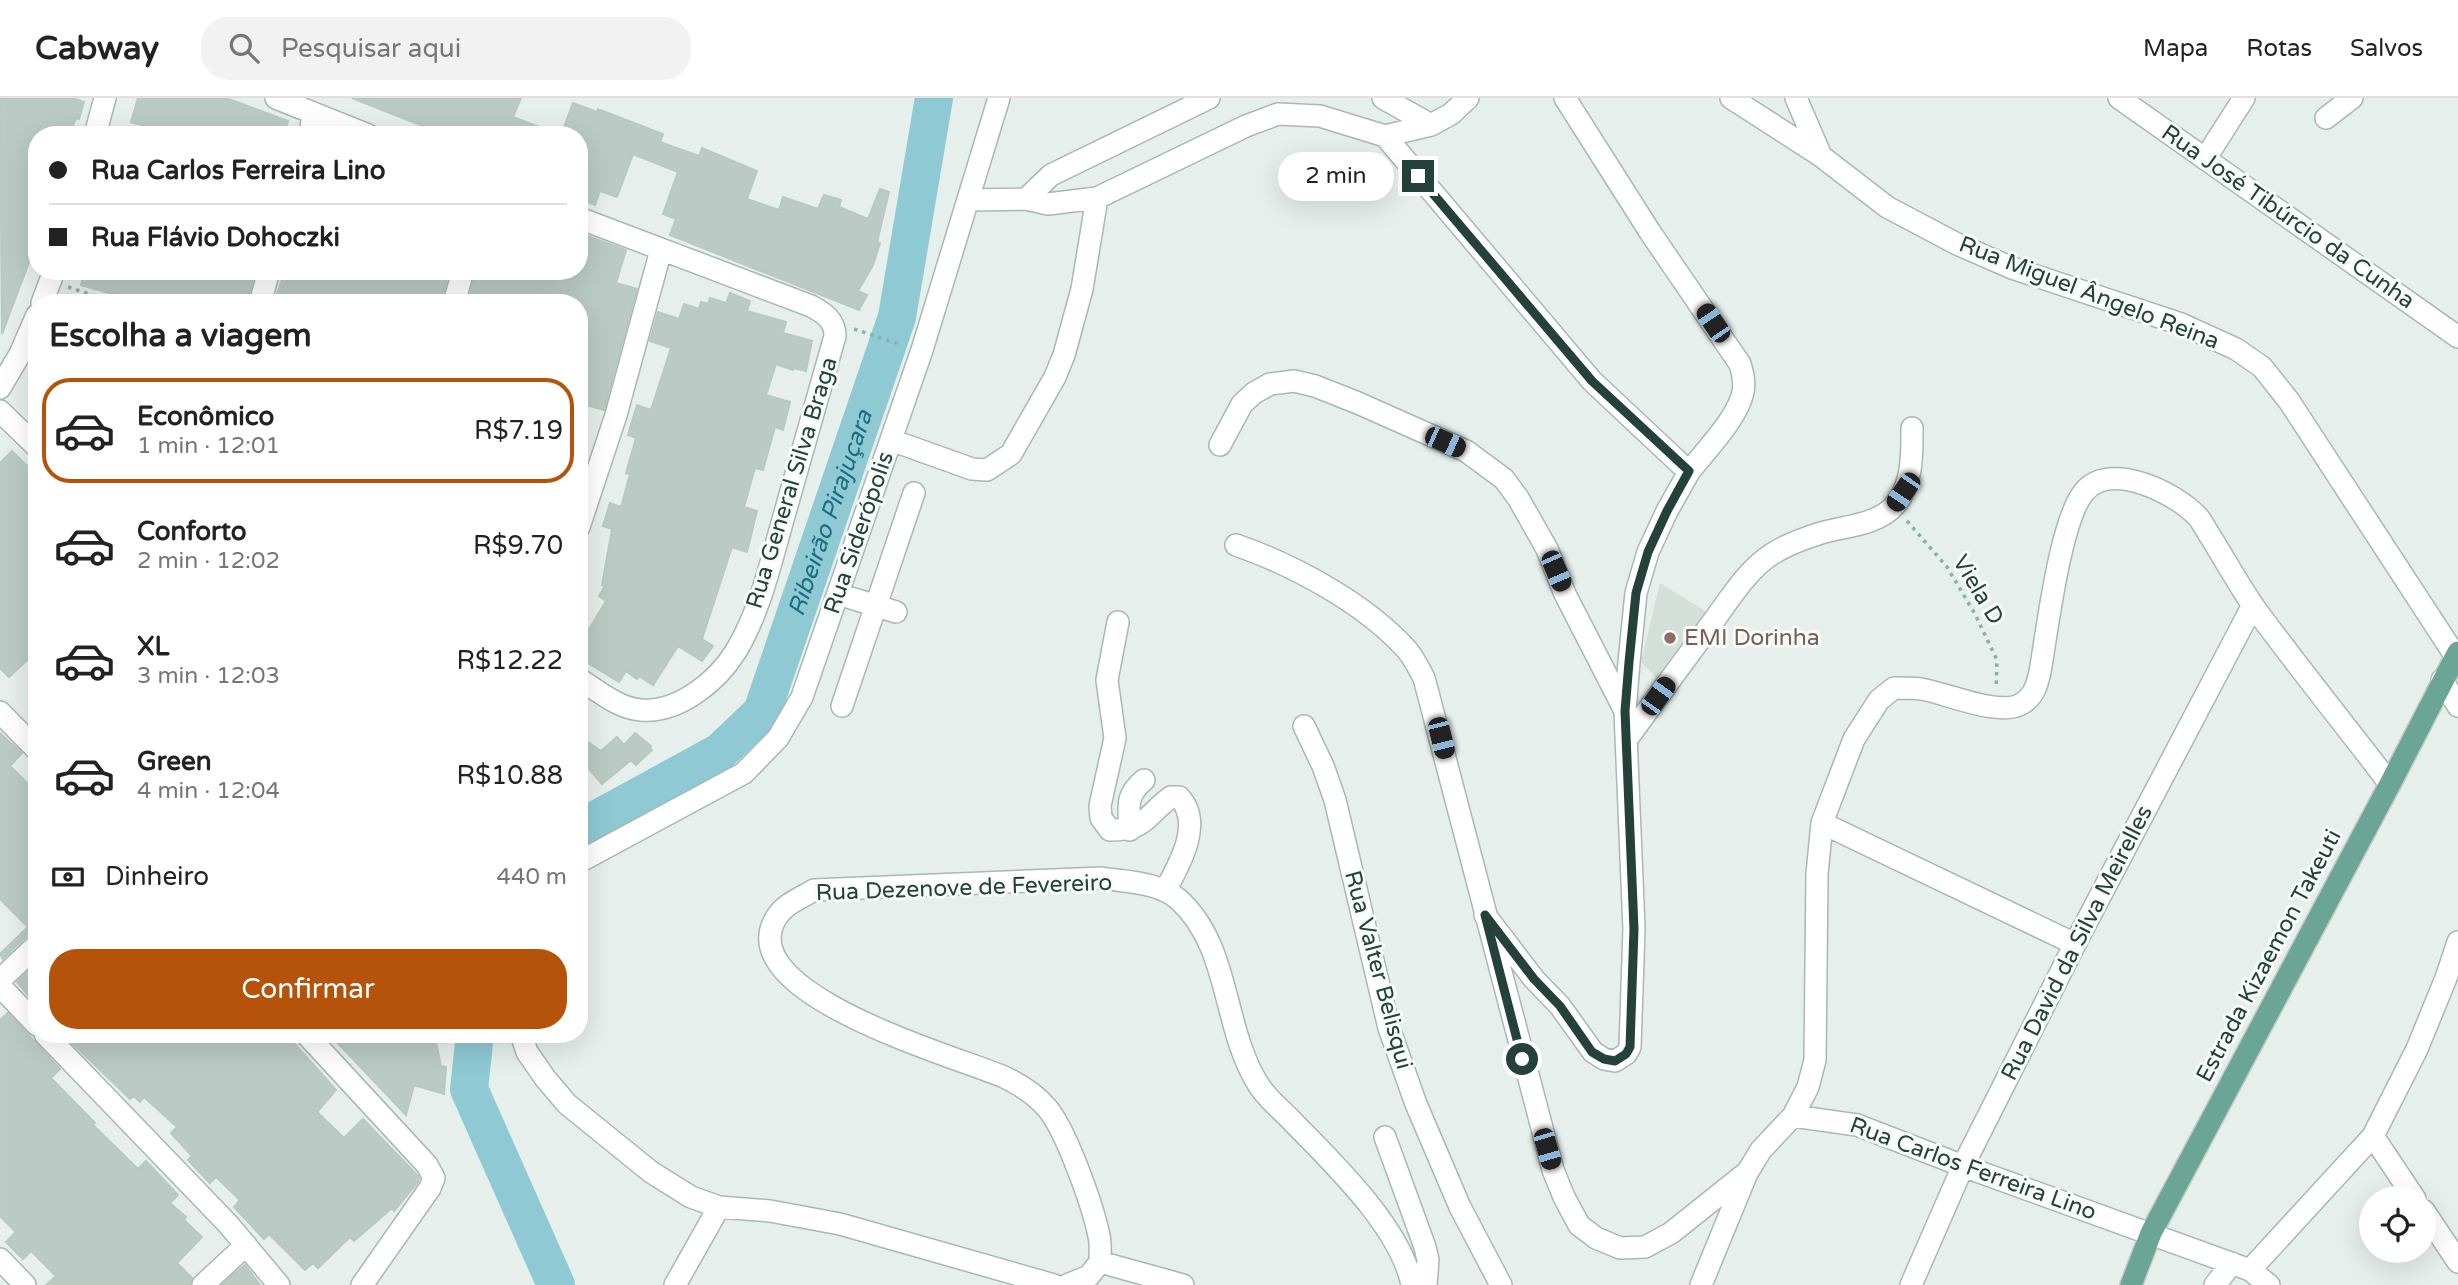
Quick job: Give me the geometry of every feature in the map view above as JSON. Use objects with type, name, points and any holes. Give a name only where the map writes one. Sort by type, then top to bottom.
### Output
[{"type":"main road","name":"Estrada Kizaemon Takeuti","points":[[2131,1285],[2151,1233],[2457,654]]},
{"type":"street","points":[[97,126],[105,98]]},
{"type":"street","points":[[276,98],[346,126]]},
{"type":"street","name":"Rua Siderópolis","points":[[588,857],[744,773],[778,738],[802,697],[922,350],[999,98]]},
{"type":"street","points":[[1026,199],[1051,175],[1209,98]]},
{"type":"street","points":[[1383,98],[1431,125]]},
{"type":"street","points":[[968,200],[1026,199],[1048,204],[1097,198],[1246,125],[1278,114],[1320,116],[1385,136],[1431,125],[1451,114],[1468,98]]},
{"type":"street","points":[[1485,915],[1534,979],[1560,1006],[1592,1052],[1604,1059],[1615,1061],[1626,1054],[1630,1047],[1634,929],[1625,711],[1636,593],[1648,552],[1667,511],[1689,471],[1721,431],[1743,395],[1744,378],[1740,365],[1650,232],[1565,98]]},
{"type":"street","name":"Rua Miguel Ângelo Reina","points":[[1731,98],[1821,156],[1887,207],[1957,244],[2012,268],[2181,324],[2236,349],[2262,367],[2289,401],[2457,654]]},
{"type":"street","points":[[1796,98],[1821,156]]},
{"type":"street","name":"Rua José Tibúrcio da Cunha","points":[[2119,98],[2458,337]]},
{"type":"street","points":[[2205,159],[2244,98]]},
{"type":"street","points":[[2326,118],[2352,98]]},
{"type":"street","points":[[311,126],[313,113]]},
{"type":"street","points":[[1385,136],[1592,381],[1689,471]]},
{"type":"street","points":[[891,440],[981,470],[998,464],[1011,454],[1055,377],[1064,355],[1082,289],[1097,198]]},
{"type":"street","points":[[588,222],[661,250],[616,415],[588,500]]},
{"type":"street","name":"Rua General Silva Braga","points":[[588,684],[629,708],[658,709],[677,704],[710,682],[734,654],[761,597],[835,336],[833,323],[811,306],[661,250]]},
{"type":"street","points":[[0,388],[28,336]]},
{"type":"street","points":[[1220,445],[1242,404],[1254,393],[1270,384],[1294,381],[1358,403],[1477,458],[1504,479],[1518,498],[1547,549],[1565,594],[1625,711]]},
{"type":"street","points":[[0,411],[28,438]]},
{"type":"street","points":[[1627,739],[1722,609],[1772,553],[1801,540],[1865,522],[1894,506],[1903,492],[1909,474],[1912,428]]},
{"type":"street","points":[[1701,1285],[1747,1173],[1761,1150],[1793,1115],[1808,1087],[1815,1060],[1817,874],[1822,823],[1854,739],[1879,700],[1894,688],[1921,689],[1996,707],[2019,705],[2035,690],[2065,538],[2077,503],[2085,491],[2096,483],[2125,480],[2149,484],[2198,517],[2253,606],[2390,784]]},
{"type":"street","points":[[842,706],[887,609],[914,494]]},
{"type":"street","points":[[1236,545],[1336,593],[1379,624],[1408,651],[1424,678],[1553,1170],[1578,1225],[1596,1238],[1620,1248],[1645,1247],[1671,1233],[1747,1173]]},
{"type":"street","points":[[838,594],[887,609]]},
{"type":"street","name":"Rua David da Silva Meirelles","points":[[1911,1285],[1963,1166],[2075,944],[2253,606]]},
{"type":"street","points":[[1118,622],[1107,680],[1115,738],[1100,806],[1101,818],[1110,830],[1130,830],[1145,821],[1171,797],[1179,797],[1186,805],[1188,816],[1187,845],[1165,891]]},
{"type":"street","points":[[2442,680],[2458,706]]},
{"type":"street","points":[[0,712],[28,741]]},
{"type":"street","name":"Rua Valter Belisqui","points":[[1304,726],[1335,800],[1389,1028],[1416,1104],[1460,1207],[1501,1285]]},
{"type":"street","points":[[1130,830],[1129,800],[1132,790],[1144,780]]},
{"type":"street","points":[[1822,823],[2075,944]]},
{"type":"street","name":"Rua Dezenove de Fevereiro","points":[[1092,1275],[1100,1239],[1093,1212],[1063,1136],[1047,1108],[1006,1078],[858,1021],[804,988],[775,960],[769,945],[776,918],[789,904],[814,890],[1102,878],[1139,884],[1165,891],[1177,898],[1191,913],[1214,955],[1246,1061],[1259,1085],[1330,1160],[1384,1224],[1409,1269],[1412,1285]]},
{"type":"street","points":[[2215,1285],[2241,1266],[2373,1136],[2452,987],[2458,942]]},
{"type":"street","points":[[0,980],[28,954]]},
{"type":"street","points":[[0,986],[28,1016]]},
{"type":"street","points":[[54,1043],[246,1245],[279,1285]]},
{"type":"street","points":[[314,1043],[430,1169],[434,1178],[430,1188],[362,1285]]},
{"type":"street","points":[[524,1043],[527,1052],[545,1078],[568,1104],[651,1172],[691,1197],[719,1207],[770,1211],[840,1224],[1054,1285]]},
{"type":"street","name":"Rua Carlos Ferreira Lino","points":[[1793,1115],[1857,1125],[2241,1266],[2269,1285]]},
{"type":"street","points":[[2373,1136],[2406,1186]]},
{"type":"street","points":[[1385,1137],[1425,1247],[1428,1260],[1426,1285]]},
{"type":"street","points":[[675,1285],[719,1207]]},
{"type":"street","points":[[2436,1229],[2458,1262]]},
{"type":"street","points":[[203,1285],[246,1245]]},
{"type":"street","points":[[0,1259],[25,1285]]},
{"type":"street","points":[[1067,1285],[1092,1275],[1183,1285]]},
{"type":"path","points":[[62,280],[95,294]]},
{"type":"path","points":[[864,331],[900,343]]},
{"type":"path","name":"Viela D","points":[[1894,506],[1947,567],[1975,614],[1997,660],[1996,707]]},
{"type":"shaded area","name":"EMI Dorinha","points":[[1660,583],[1710,614],[1660,681],[1641,662]]},
{"type":"building","points":[[0,98],[73,98],[84,102],[79,119],[76,118],[73,126],[28,126],[28,265],[2,334]]},
{"type":"building","points":[[138,98],[226,98],[288,121],[287,126],[145,126],[131,122]]},
{"type":"building","points":[[352,98],[521,98],[513,117],[537,126],[423,126]]},
{"type":"building","points":[[573,103],[597,112],[598,109],[663,134],[660,142],[699,156],[702,148],[757,171],[747,199],[779,210],[783,197],[818,209],[824,195],[841,200],[839,207],[868,219],[880,189],[889,192],[877,242],[880,243],[873,265],[858,291],[867,295],[859,310],[670,235],[676,219],[663,214],[678,172],[633,154],[617,197],[600,191],[595,205],[588,202],[588,126],[564,126]]},
{"type":"building","points":[[588,236],[626,250],[616,283],[637,289],[604,410],[588,406],[588,294],[470,294],[474,280],[588,280]]},
{"type":"building","points":[[82,280],[253,280],[249,294],[112,294],[81,285]]},
{"type":"building","points":[[282,280],[447,280],[443,294],[277,294]]},
{"type":"building","points":[[730,293],[750,301],[747,311],[786,322],[783,333],[812,341],[806,371],[776,364],[766,395],[790,402],[783,430],[775,427],[763,470],[755,468],[744,507],[757,511],[747,552],[732,547],[702,639],[713,646],[702,661],[678,646],[653,685],[626,671],[619,682],[588,663],[588,628],[606,601],[599,596],[605,586],[602,585],[612,529],[603,526],[610,503],[621,507],[630,474],[626,473],[636,438],[628,435],[637,405],[651,410],[671,348],[650,341],[658,312],[679,319],[684,304],[699,309],[701,302],[708,304],[710,298],[726,303]]},
{"type":"building","points":[[12,451],[28,467],[28,659],[9,677],[0,668],[0,463]]},
{"type":"building","points":[[0,733],[22,753],[10,766],[28,784],[28,927],[0,899]]},
{"type":"building","points":[[635,733],[651,746],[652,750],[636,765],[631,760],[602,784],[588,768],[588,742],[601,751],[617,737],[624,745]]},
{"type":"building","points":[[28,927],[28,935],[3,959],[0,954]]},
{"type":"building","points":[[28,972],[28,995],[17,982]]},
{"type":"building","points":[[8,1013],[28,1035],[28,1043],[36,1043],[60,1069],[51,1078],[95,1123],[93,1125],[138,1169],[146,1161],[178,1195],[170,1203],[202,1237],[177,1263],[192,1278],[190,1285],[46,1285],[56,1276],[31,1251],[23,1259],[6,1242],[16,1232],[0,1216],[0,1020]]},
{"type":"building","points":[[72,1043],[294,1043],[336,1090],[317,1112],[344,1138],[363,1119],[419,1177],[418,1182],[394,1211],[392,1208],[354,1241],[350,1237],[318,1268],[313,1263],[305,1270],[269,1234],[264,1239],[234,1207],[240,1200],[216,1177],[210,1183],[188,1160],[192,1156],[171,1133],[177,1127],[144,1097],[140,1102],[134,1096],[130,1099]]},
{"type":"building","points":[[338,1043],[436,1043],[441,1066],[446,1067],[444,1094],[414,1085],[406,1115]]},
{"type":"building","points":[[245,1265],[260,1285],[222,1285],[234,1274]]},
{"type":"waterway","name":"Ribeirão Pirajuçara","points":[[588,824],[720,752],[762,712],[897,317],[934,98]]},
{"type":"waterway","name":"Ribeirão Pirajuçara","points":[[474,1043],[469,1089],[556,1285]]},
{"type":"place","name":"EMI Dorinha","points":[[1670,638]]},
{"type":"route","points":[[1418,176],[1592,381],[1689,471],[1648,552],[1636,593],[1625,711],[1634,929],[1630,1047],[1626,1054],[1615,1061],[1604,1059],[1592,1052],[1560,1006],[1534,979],[1485,915],[1522,1059]]}]
